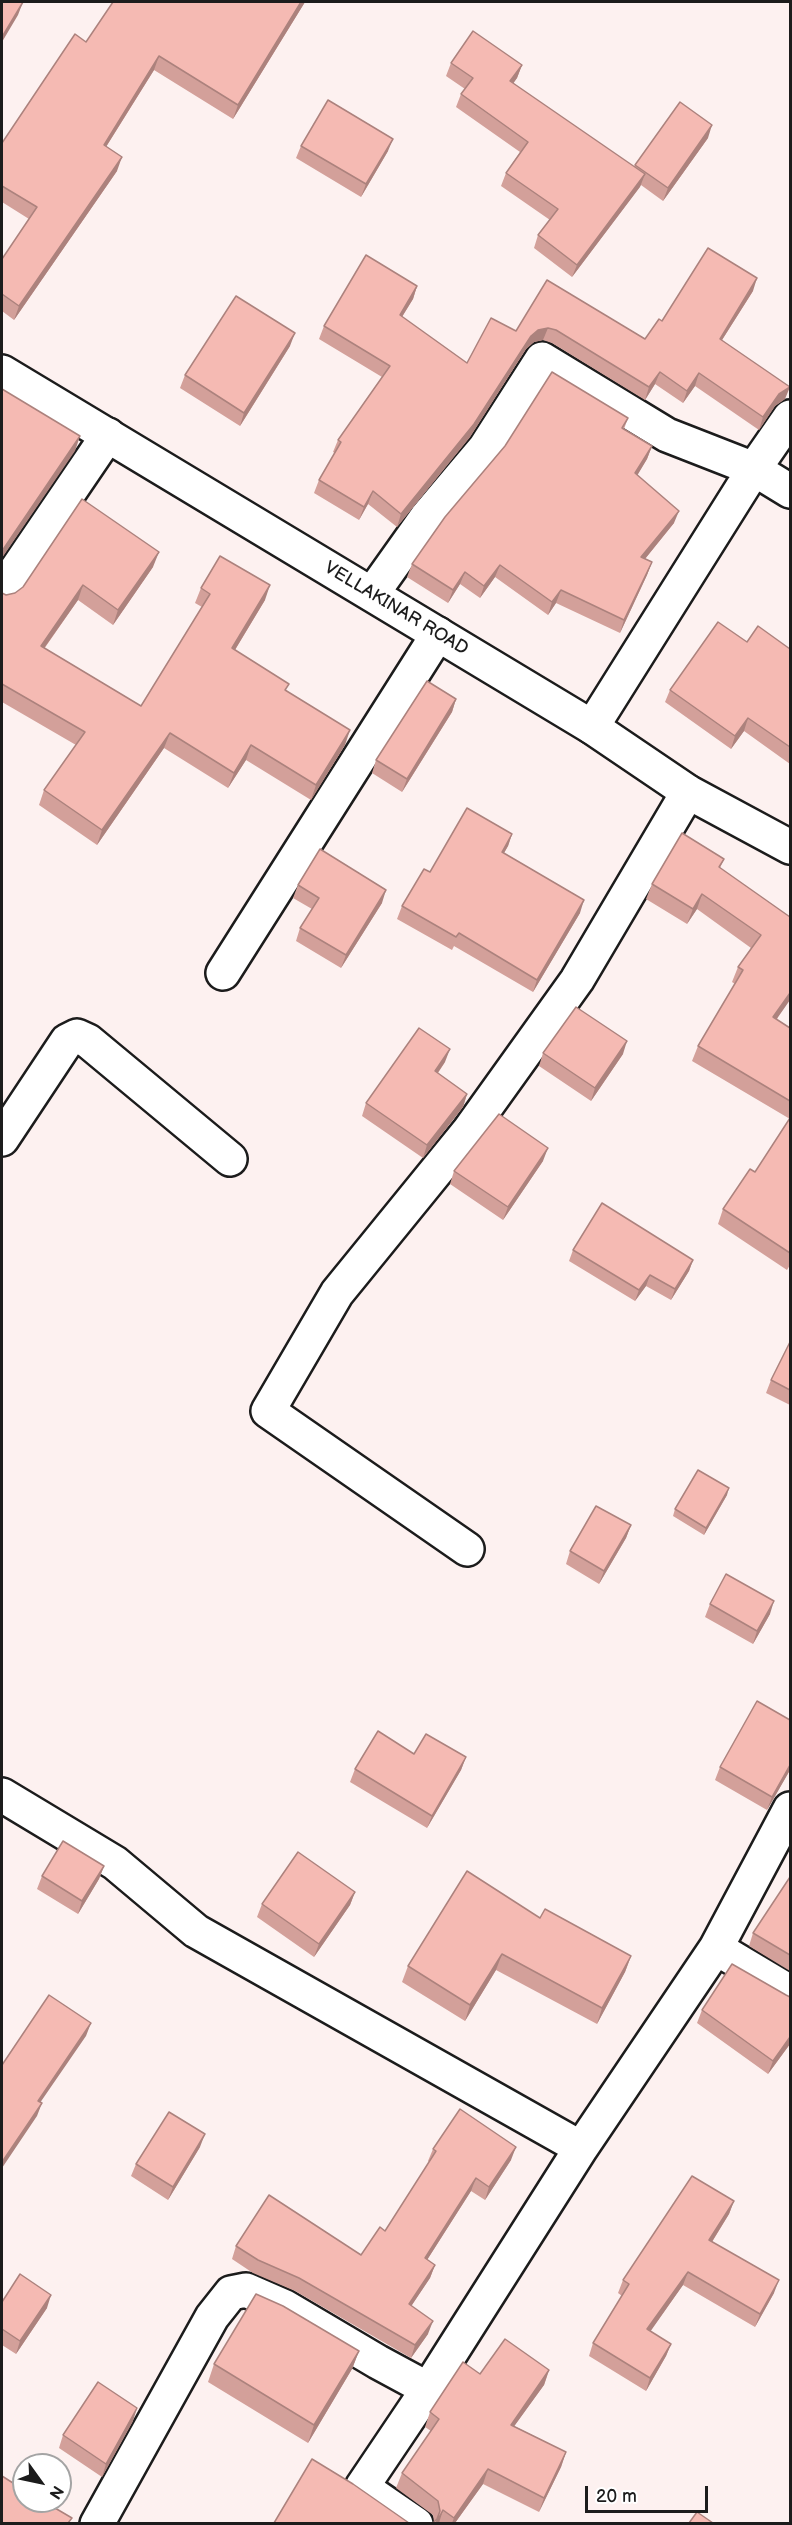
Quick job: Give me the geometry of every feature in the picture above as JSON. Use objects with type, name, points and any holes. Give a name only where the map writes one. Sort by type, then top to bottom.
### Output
[{"type":"street","points":[[372,594],[426,518],[485,448],[542,359],[667,435],[754,469],[790,491]]},
{"type":"street","name":"VELLAKINAR ROAD","points":[[2,372],[592,727],[688,792],[790,847]]},
{"type":"street","points":[[592,727],[754,469],[790,417]]},
{"type":"street","points":[[2,591],[108,435]]},
{"type":"street","points":[[223,973],[438,634]]},
{"type":"street","points":[[467,1549],[268,1411],[337,1293],[468,1132],[570,989],[688,792]]},
{"type":"street","points":[[2,1139],[67,1041],[77,1036],[88,1041],[230,1159]]},
{"type":"street","points":[[2,1795],[115,1863],[196,1931],[581,2148]]},
{"type":"street","points":[[416,2523],[362,2487],[428,2389],[581,2148],[716,1948],[790,1809]]},
{"type":"street","points":[[716,1948],[790,1992]]},
{"type":"street","points":[[97,2523],[212,2317],[231,2293],[246,2290],[285,2307],[428,2389]]},
{"type":"building","points":[[2,2],[23,2],[2,37]]},
{"type":"building","points":[[113,2],[301,2],[238,105],[159,56],[104,145],[122,157],[19,306],[2,294],[2,259],[37,207],[2,186],[2,143],[75,34],[86,42]]},
{"type":"building","points":[[473,31],[522,65],[510,81],[645,174],[577,265],[538,235],[558,209],[506,173],[528,142],[461,94],[473,78],[451,63]]},
{"type":"building","points":[[328,100],[393,139],[366,184],[301,146]]},
{"type":"building","points":[[680,102],[712,125],[668,188],[635,165]]},
{"type":"building","points":[[708,248],[757,278],[720,339],[790,387],[779,394],[763,417],[699,373],[687,391],[660,372],[649,387],[556,330],[548,328],[538,330],[531,336],[474,424],[401,514],[373,491],[364,507],[319,480],[341,442],[338,440],[390,366],[324,326],[366,255],[417,286],[400,315],[467,363],[491,318],[516,331],[547,280],[645,339],[659,319],[662,321]]},
{"type":"building","points":[[236,296],[295,333],[244,413],[185,375]]},
{"type":"building","points":[[552,372],[628,418],[622,428],[652,446],[635,473],[679,511],[641,557],[652,562],[624,620],[561,590],[552,602],[500,565],[484,586],[465,572],[453,590],[412,564],[445,517],[505,446]]},
{"type":"building","points":[[2,389],[80,436],[2,551]]},
{"type":"building","points":[[82,499],[159,552],[118,610],[83,585],[41,646],[141,706],[210,594],[201,588],[220,556],[270,585],[232,648],[289,684],[285,690],[350,730],[316,785],[251,745],[234,773],[170,733],[102,830],[44,790],[85,732],[2,684],[2,593],[6,595],[15,593],[23,587]]},
{"type":"building","points":[[718,622],[747,642],[758,626],[790,649],[790,747],[748,718],[735,736],[670,690]]},
{"type":"building","points":[[427,681],[456,699],[407,779],[376,760]]},
{"type":"building","points":[[467,808],[512,834],[502,852],[584,900],[537,980],[459,933],[456,937],[402,906],[424,869],[430,872]]},
{"type":"building","points":[[682,833],[724,859],[719,867],[790,917],[790,993],[773,1017],[790,1028],[790,1101],[698,1046],[743,970],[738,967],[761,935],[702,894],[693,909],[652,884]]},
{"type":"building","points":[[320,849],[386,890],[346,955],[300,928],[319,898],[298,885]]},
{"type":"building","points":[[576,1007],[627,1041],[595,1088],[543,1053]]},
{"type":"building","points":[[419,1028],[450,1049],[435,1071],[467,1094],[427,1145],[366,1103]]},
{"type":"building","points":[[499,1114],[548,1148],[508,1207],[454,1171]]},
{"type":"building","points":[[790,1118],[790,1253],[723,1209],[750,1169],[755,1172]]},
{"type":"building","points":[[602,1203],[693,1260],[675,1289],[650,1275],[639,1290],[573,1250]]},
{"type":"building","points":[[790,1342],[790,1390],[771,1380]]},
{"type":"building","points":[[698,1470],[729,1488],[706,1528],[675,1509]]},
{"type":"building","points":[[596,1506],[631,1525],[604,1571],[570,1551]]},
{"type":"building","points":[[726,1574],[774,1601],[757,1631],[710,1604]]},
{"type":"building","points":[[757,1701],[790,1720],[790,1765],[772,1797],[720,1767]]},
{"type":"building","points":[[378,1731],[414,1754],[426,1734],[466,1757],[432,1816],[355,1769]]},
{"type":"building","points":[[63,1841],[104,1866],[82,1901],[42,1876]]},
{"type":"building","points":[[298,1852],[355,1892],[319,1944],[262,1904]]},
{"type":"building","points":[[467,1871],[540,1918],[545,1909],[631,1956],[602,2008],[502,1954],[470,2005],[408,1966]]},
{"type":"building","points":[[790,1877],[790,1955],[753,1933]]},
{"type":"building","points":[[732,1964],[790,1997],[790,2037],[773,2061],[702,2010]]},
{"type":"building","points":[[49,1995],[91,2023],[38,2101],[42,2103],[2,2162],[2,2065]]},
{"type":"building","points":[[460,2109],[516,2147],[489,2187],[476,2178],[425,2258],[435,2265],[409,2304],[433,2321],[415,2345],[299,2278],[258,2260],[236,2246],[269,2195],[361,2255],[380,2227],[385,2231],[436,2151],[433,2149]]},
{"type":"building","points":[[169,2112],[205,2134],[173,2187],[136,2164]]},
{"type":"building","points":[[692,2176],[734,2201],[709,2240],[779,2280],[760,2314],[688,2272],[647,2329],[671,2344],[650,2378],[593,2343],[629,2284],[623,2280]]},
{"type":"building","points":[[20,2274],[51,2295],[20,2341],[2,2329],[2,2302]]},
{"type":"building","points":[[256,2294],[283,2306],[359,2351],[314,2425],[214,2364]]},
{"type":"building","points":[[505,2339],[549,2370],[511,2425],[566,2452],[544,2498],[488,2469],[454,2518],[443,2510],[436,2523],[433,2523],[440,2511],[438,2501],[402,2473],[439,2419],[430,2412],[463,2362],[480,2374]]},
{"type":"building","points":[[98,2382],[137,2408],[106,2464],[63,2435]]},
{"type":"building","points":[[312,2459],[353,2484],[409,2523],[274,2523]]},
{"type":"building","points":[[2,2476],[12,2482],[12,2513],[63,2513],[72,2518],[68,2523],[2,2523]]},
{"type":"building","points":[[697,2512],[713,2523],[689,2523]]}]
